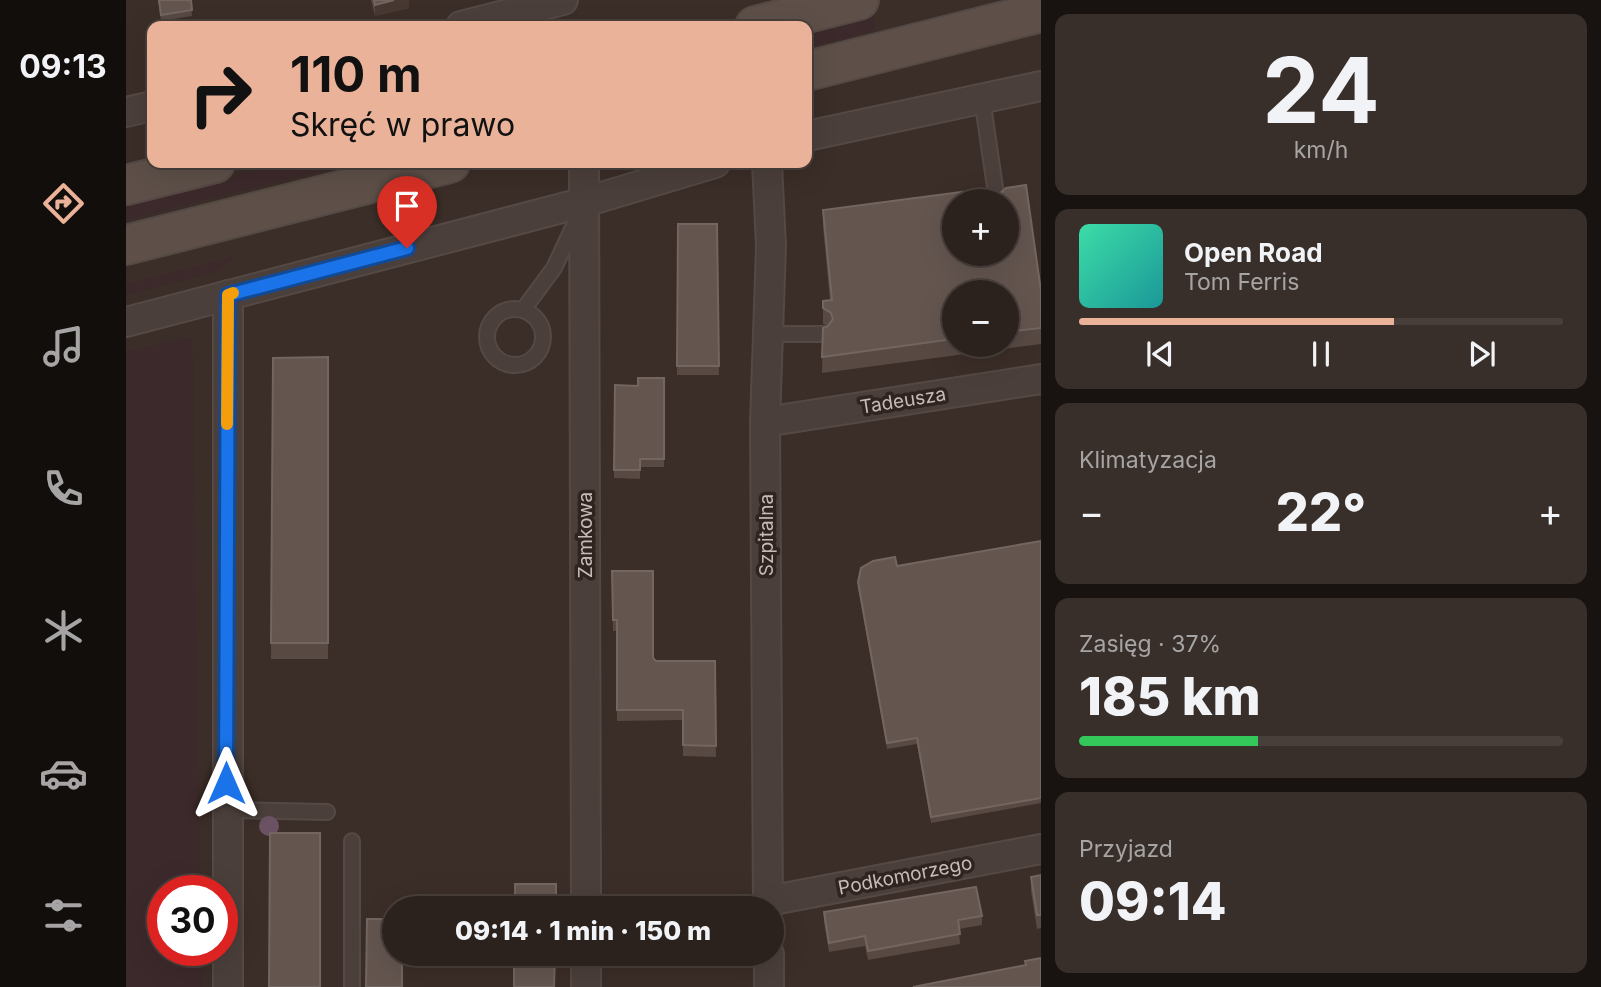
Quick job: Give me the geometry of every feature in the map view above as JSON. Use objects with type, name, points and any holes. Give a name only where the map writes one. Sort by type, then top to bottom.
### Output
[{"type":"main road","points":[[773,21],[841,2]]},
{"type":"main road","points":[[812,70],[1041,12]]},
{"type":"main road","points":[[126,185],[195,168]]},
{"type":"main road","points":[[126,245],[430,168]]},
{"type":"street","points":[[479,21],[552,1]]},
{"type":"street","points":[[812,135],[1041,86]]},
{"type":"street","points":[[126,112],[147,107]]},
{"type":"street","name":"Zamkowa","points":[[584,168],[586,896]]},
{"type":"street","points":[[126,322],[585,202],[698,168]]},
{"type":"street","name":"Szpitalna","points":[[767,168],[771,246],[765,422],[768,896]]},
{"type":"street","points":[[228,295],[228,987]]},
{"type":"street","name":"Tadeusza","points":[[765,422],[1041,379]]},
{"type":"street","name":"Podkomorzego","points":[[784,902],[1041,849]]},
{"type":"street","points":[[586,966],[586,987]]},
{"type":"street","points":[[769,966],[769,987]]},
{"type":"lane","points":[[982,98],[995,189]]},
{"type":"lane","points":[[523,310],[554,268],[585,202]]},
{"type":"lane","points":[[523,310],[539,321],[544,340],[536,357],[528,363],[509,365],[500,362],[489,348],[488,330],[497,315],[505,311],[523,310]]},
{"type":"lane","points":[[769,334],[823,334]]},
{"type":"lane","points":[[226,810],[327,812]]},
{"type":"lane","points":[[352,841],[352,987]]},
{"type":"shaded area","points":[[874,15],[875,30],[812,47],[812,31]]},
{"type":"shaded area","points":[[267,168],[331,168],[126,220],[126,203]]},
{"type":"shaded area","points":[[235,257],[218,271],[126,295],[126,284]]},
{"type":"shaded area","points":[[192,337],[200,875],[147,875],[147,966],[200,966],[201,987],[126,987],[126,352]]},
{"type":"building","points":[[159,0],[191,0],[192,10],[161,15]]},
{"type":"building","points":[[374,0],[394,0],[375,5]]},
{"type":"building","points":[[1026,185],[1041,291],[1041,328],[1019,331],[1019,280],[942,280],[942,341],[822,357],[823,328],[833,319],[831,313],[823,308],[823,301],[832,300],[823,210],[942,195],[942,266],[1019,266],[1019,189],[1005,189]]},
{"type":"building","points":[[678,224],[717,224],[719,366],[677,366]]},
{"type":"building","points":[[328,357],[328,643],[271,643],[273,358]]},
{"type":"building","points":[[638,378],[664,378],[664,459],[640,459],[640,470],[614,470],[615,385],[638,386]]},
{"type":"building","points":[[1041,541],[1041,798],[931,817],[917,738],[887,743],[858,582],[861,568],[873,561],[895,557],[897,566]]},
{"type":"building","points":[[612,571],[653,571],[653,658],[656,661],[715,661],[716,746],[683,745],[683,710],[617,710],[617,620],[613,620]]},
{"type":"building","points":[[270,833],[320,833],[320,987],[269,987]]},
{"type":"building","points":[[1041,875],[1041,915],[1037,915],[1031,877]]},
{"type":"building","points":[[515,884],[556,884],[556,896],[515,896]]},
{"type":"building","points":[[976,887],[982,916],[958,920],[960,934],[868,951],[865,936],[829,943],[824,912]]},
{"type":"building","points":[[367,919],[382,919],[382,966],[402,966],[402,987],[366,987]]},
{"type":"building","points":[[1041,958],[1041,987],[913,987],[1026,965],[1025,961]]},
{"type":"building","points":[[514,966],[555,966],[554,987],[514,987]]},
{"type":"slow traffic","points":[[227,424],[228,295],[233,293]]},
{"type":"route","points":[[226,783],[228,295],[407,248]]}]
